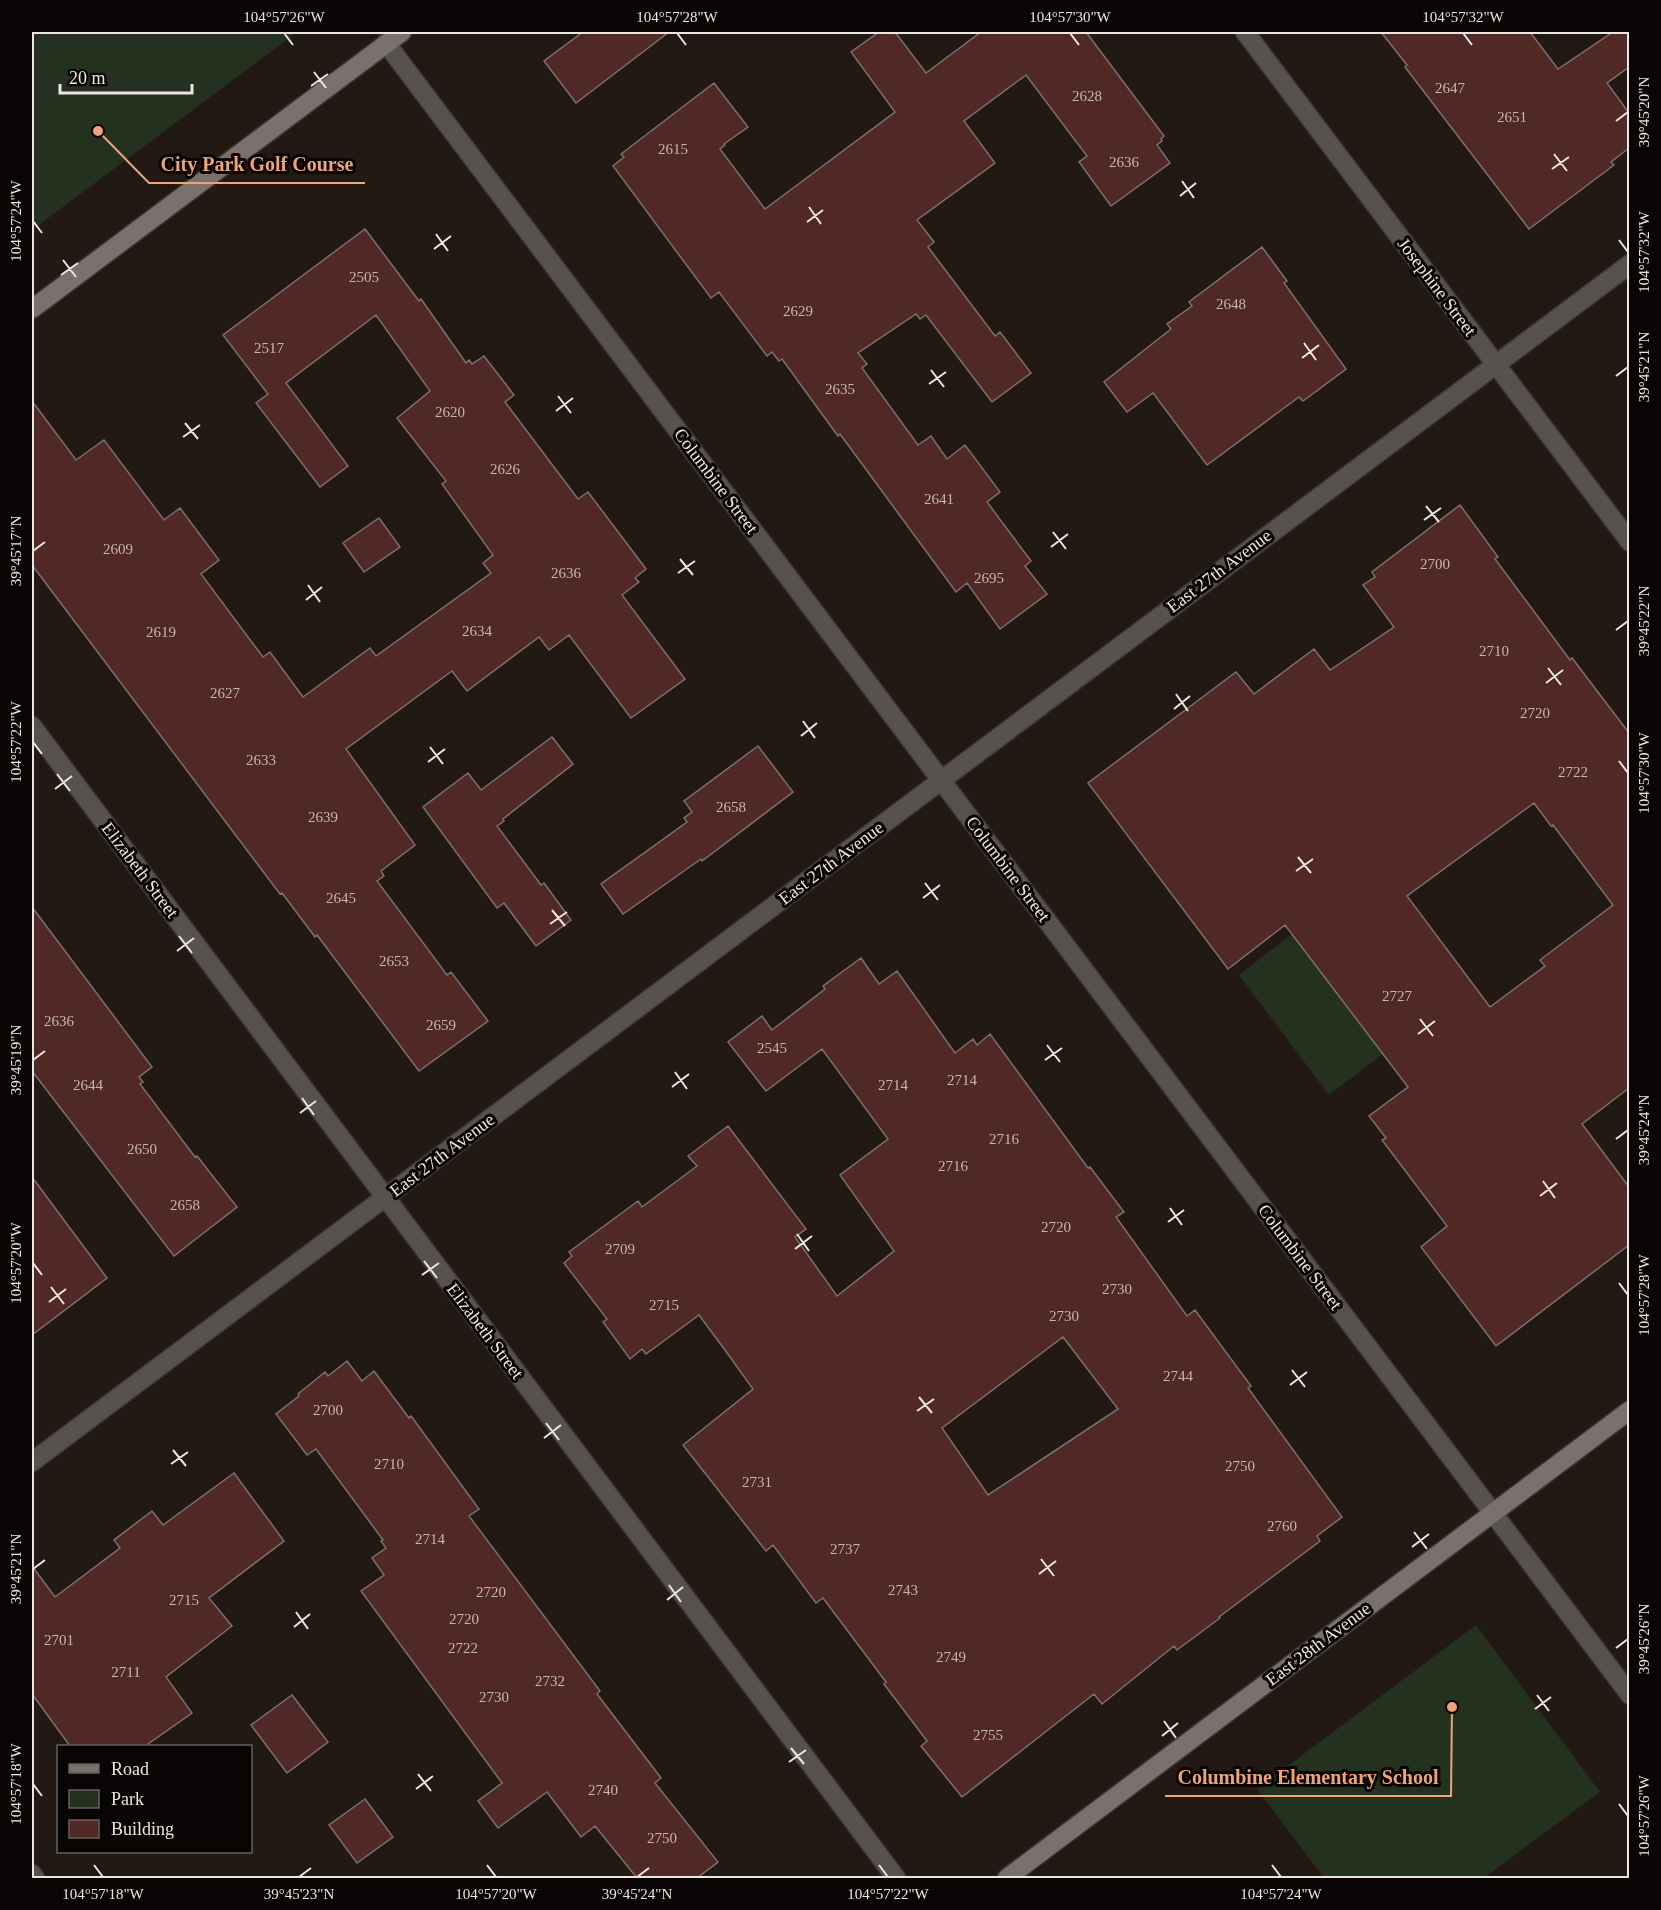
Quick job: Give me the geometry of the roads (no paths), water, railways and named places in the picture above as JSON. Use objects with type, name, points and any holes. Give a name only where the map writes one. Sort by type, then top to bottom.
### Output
[{"type":"street","points":[[32,309],[402,32]]},
{"type":"street","name":"Josephine Street","points":[[1245,32],[1629,542]]},
{"type":"street","name":"Columbine Street","points":[[386,43],[1629,1695]]},
{"type":"street","name":"East 27th Avenue","points":[[32,1462],[1629,264]]},
{"type":"street","name":"Elizabeth Street","points":[[32,726],[896,1878]]},
{"type":"street","name":"East 28th Avenue","points":[[1007,1878],[1629,1410]]},
{"type":"street","points":[[32,1874],[35,1878]]},
{"type":"place","name":"City Park Golf Course","points":[[98,131]]},
{"type":"place","name":"Columbine Elementary School","points":[[1452,1707]]}]
